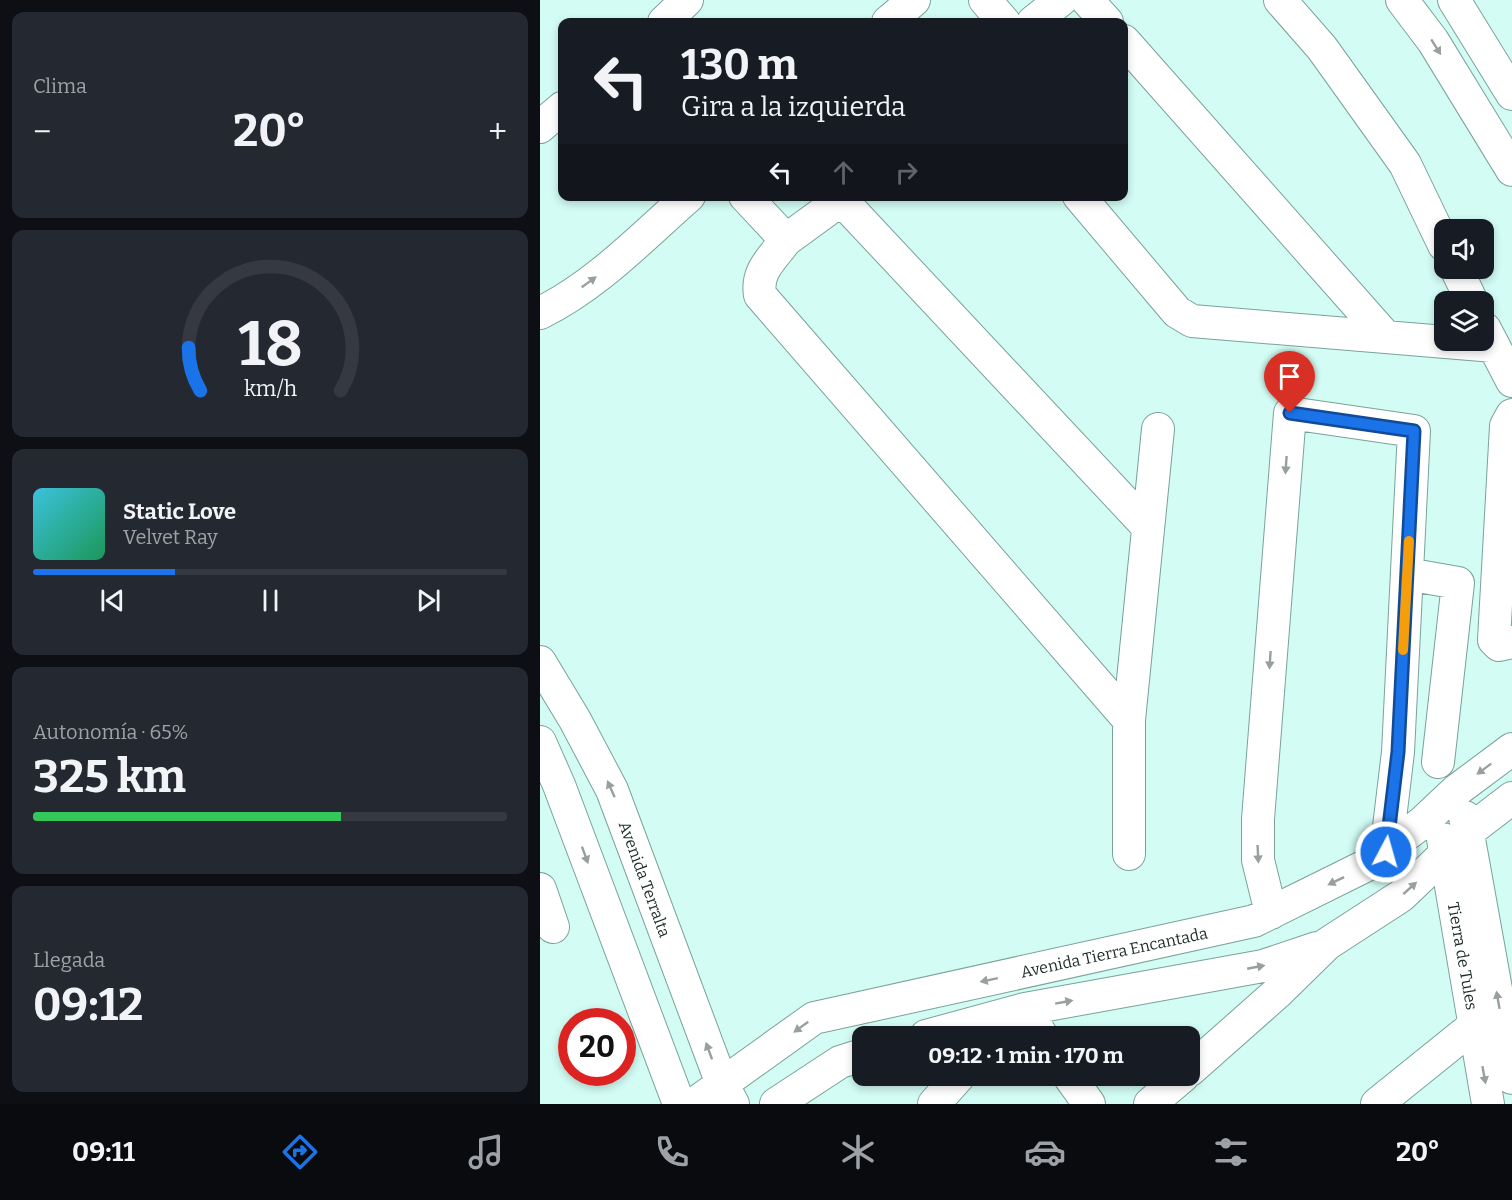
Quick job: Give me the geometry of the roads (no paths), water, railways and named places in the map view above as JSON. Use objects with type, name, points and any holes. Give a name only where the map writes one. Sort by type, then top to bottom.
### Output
[{"type":"street","points":[[668,18],[687,0]]},
{"type":"street","points":[[893,18],[914,0]]},
{"type":"street","points":[[985,0],[1001,18]]},
{"type":"street","points":[[1038,18],[1061,0]]},
{"type":"street","points":[[1087,0],[1103,18]]},
{"type":"street","points":[[1280,0],[1322,48],[1405,164],[1434,223]]},
{"type":"street","points":[[1402,0],[1433,41],[1512,170]]},
{"type":"street","points":[[1454,0],[1512,94]]},
{"type":"street","points":[[1128,46],[1386,337]]},
{"type":"street","points":[[540,127],[558,111]]},
{"type":"street","points":[[540,313],[559,304],[599,275],[683,201]]},
{"type":"street","points":[[750,201],[786,240]]},
{"type":"street","points":[[1083,201],[1177,312],[1192,321],[1386,337],[1434,337]]},
{"type":"street","points":[[1129,720],[760,295],[758,281],[762,272],[786,240],[834,205],[848,207],[1148,527]]},
{"type":"street","points":[[1494,346],[1512,381]]},
{"type":"street","points":[[1271,913],[1258,860],[1258,819],[1290,413],[1414,431],[1398,752],[1386,852]]},
{"type":"street","points":[[1512,415],[1506,426],[1494,640],[1499,645],[1512,642]]},
{"type":"street","points":[[1129,854],[1129,720],[1158,429]]},
{"type":"street","points":[[1407,574],[1458,583],[1438,762]]},
{"type":"street","name":"Avenida Terralta","points":[[540,662],[575,720],[612,790],[727,1094]]},
{"type":"street","points":[[540,742],[560,785],[679,1104]]},
{"type":"street","name":"Avenida Tierra Encantada","points":[[694,1104],[727,1094],[814,1018],[1254,921],[1365,866],[1386,852],[1423,822],[1445,800],[1512,749]]},
{"type":"street","points":[[1200,1061],[1277,993],[1327,944],[1401,896],[1458,842],[1512,798]]},
{"type":"street","name":"Tierra de Tules","points":[[1445,800],[1458,842],[1512,1078]]},
{"type":"street","name":"Tierra de Tules","points":[[1458,842],[1475,1025],[1488,1104]]},
{"type":"street","points":[[540,889],[553,927]]},
{"type":"street","points":[[974,1026],[1263,966],[1327,944]]},
{"type":"street","points":[[1003,1020],[1018,1026]]},
{"type":"street","points":[[1377,1104],[1475,1025]]},
{"type":"street","points":[[777,1104],[840,1062],[852,1058]]},
{"type":"street","points":[[934,1104],[950,1086]]},
{"type":"street","points":[[1076,1086],[1089,1104]]},
{"type":"street","points":[[1150,1104],[1171,1086]]}]
